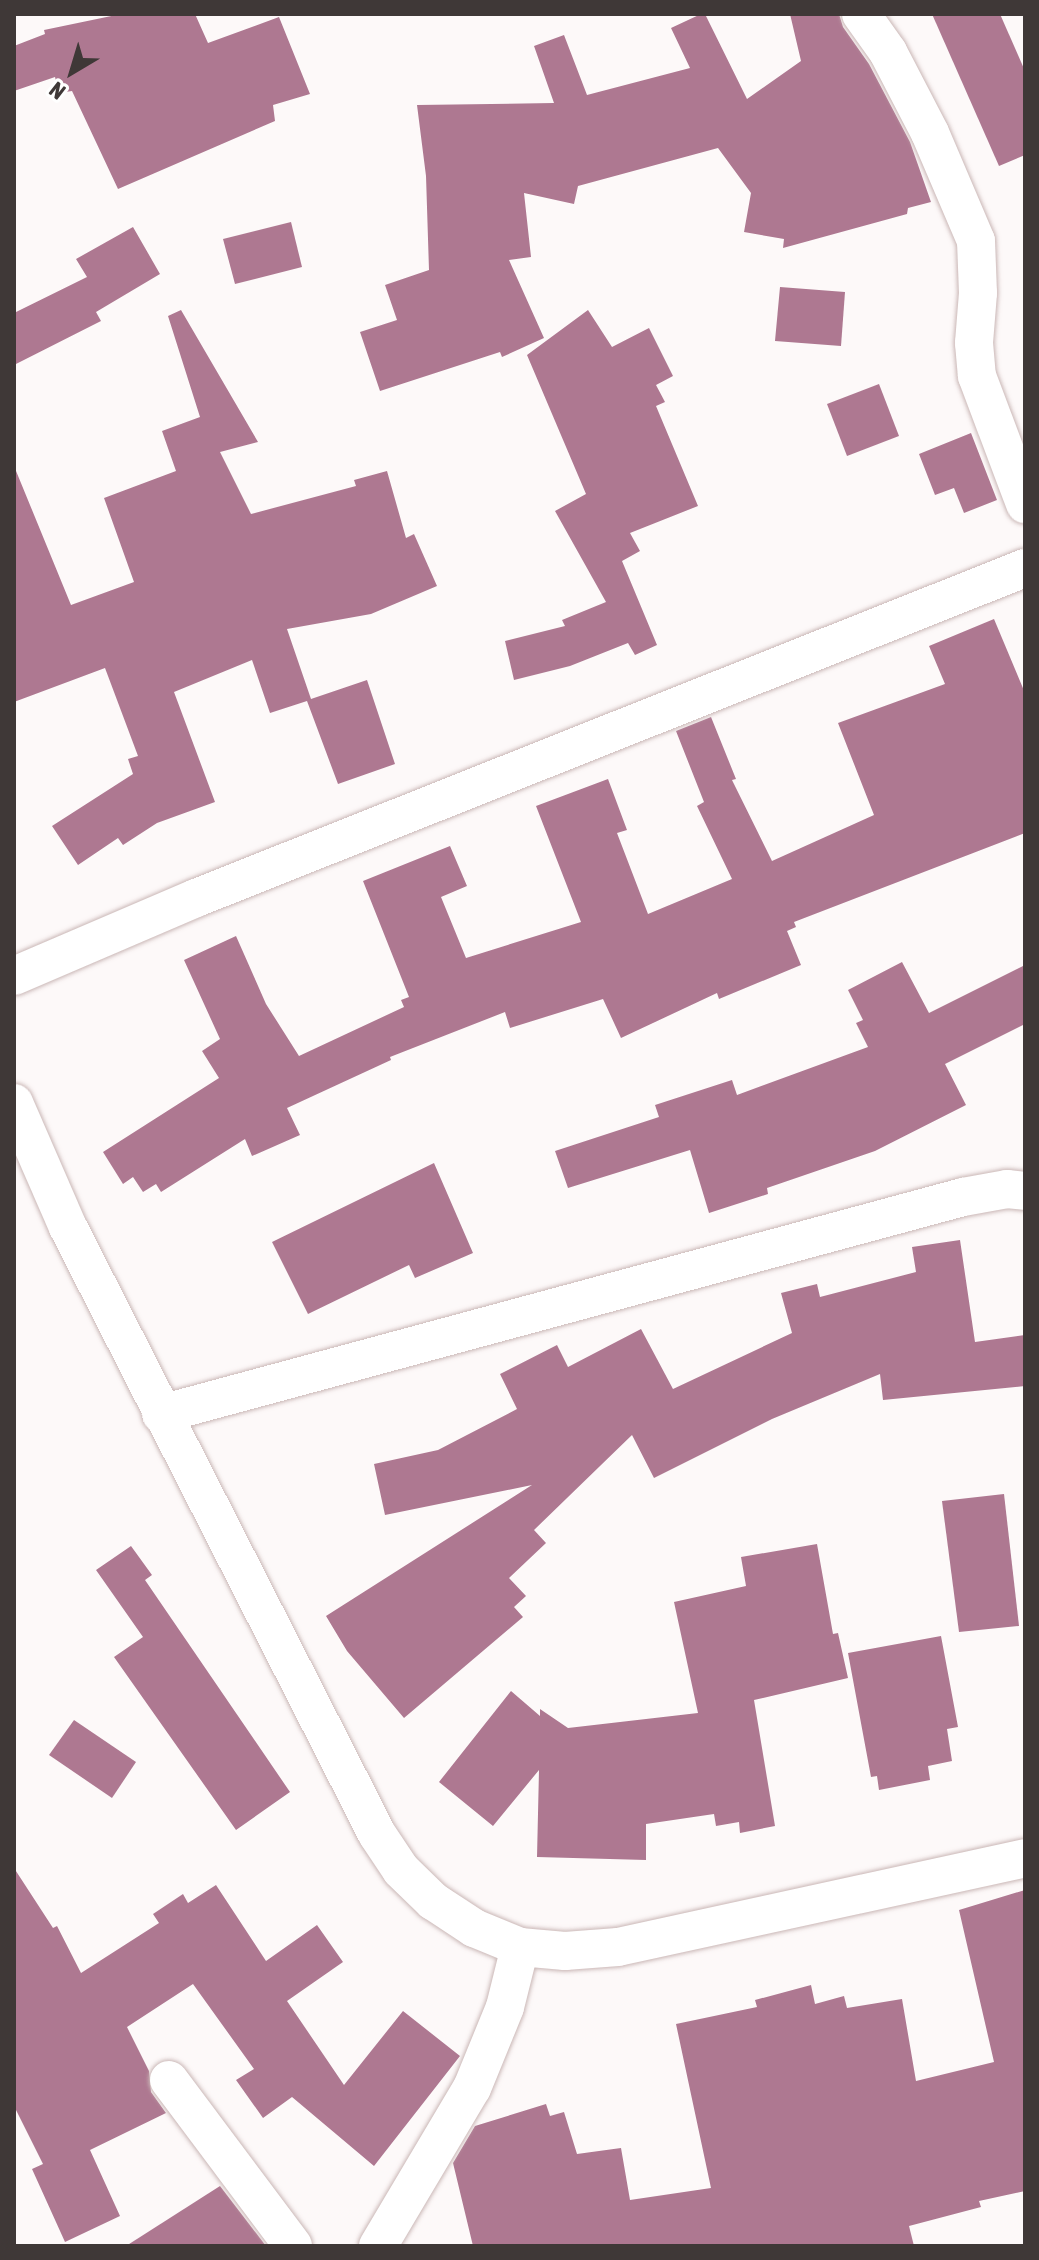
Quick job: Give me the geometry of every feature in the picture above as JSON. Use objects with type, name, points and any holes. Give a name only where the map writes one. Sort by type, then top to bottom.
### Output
[{"type":"street","points":[[861,14],[888,52],[930,133],[976,241],[978,293],[974,343],[977,376],[1025,504]]},
{"type":"street","points":[[14,976],[196,898],[1025,568]]},
{"type":"street","points":[[14,1103],[68,1227],[377,1834],[401,1870],[433,1901],[474,1928],[520,1947],[565,1951],[618,1947],[1025,1858]]},
{"type":"street","points":[[161,1414],[963,1197],[1007,1189],[1025,1191]]},
{"type":"street","points":[[378,2246],[472,2088],[505,2007],[520,1947]]},
{"type":"street","points":[[169,2080],[293,2246]]},
{"type":"building","points":[[121,14],[195,14],[208,43],[279,17],[310,94],[273,105],[275,121],[118,189],[72,91],[59,93],[55,77],[14,91],[14,46],[45,34],[44,30]]},
{"type":"building","points":[[705,14],[747,99],[801,61],[790,14],[839,14],[843,27],[869,64],[910,142],[931,202],[908,208],[907,214],[783,248],[784,239],[744,232],[751,193],[718,148],[578,186],[574,204],[524,193],[531,257],[509,260],[544,338],[502,357],[500,352],[380,391],[360,332],[397,320],[385,285],[429,270],[426,176],[417,105],[554,103],[534,46],[564,35],[587,95],[690,68],[671,28]]},
{"type":"building","points":[[932,14],[1000,14],[1025,71],[1025,155],[999,166]]},
{"type":"building","points":[[291,222],[302,267],[235,284],[223,239]]},
{"type":"building","points":[[133,227],[160,274],[96,312],[101,321],[14,365],[14,313],[87,277],[76,259]]},
{"type":"building","points":[[780,287],[845,292],[841,346],[775,341]]},
{"type":"building","points":[[181,310],[258,442],[220,452],[251,514],[356,486],[354,480],[387,471],[406,538],[414,534],[437,586],[371,614],[287,629],[311,699],[367,680],[395,764],[338,784],[307,701],[270,713],[252,660],[174,692],[215,802],[157,823],[123,845],[118,838],[78,865],[52,826],[133,774],[128,759],[138,756],[105,668],[14,702],[14,466],[71,605],[134,582],[104,498],[176,471],[162,431],[200,417],[168,316]]},
{"type":"building","points":[[588,310],[612,347],[649,328],[673,376],[656,385],[665,402],[656,406],[698,506],[630,533],[640,551],[622,561],[657,645],[635,655],[628,643],[570,666],[514,680],[505,641],[565,626],[562,620],[606,602],[555,511],[586,494],[527,355]]},
{"type":"building","points":[[879,384],[899,436],[847,456],[827,404]]},
{"type":"building","points":[[971,433],[997,500],[964,513],[954,488],[935,495],[919,454]]},
{"type":"building","points":[[994,619],[1025,693],[1025,833],[794,922],[796,927],[787,931],[801,965],[719,999],[717,993],[621,1038],[603,999],[510,1028],[505,1012],[390,1057],[391,1060],[287,1108],[300,1135],[252,1156],[245,1139],[161,1192],[156,1184],[143,1192],[133,1177],[123,1184],[103,1152],[219,1078],[202,1051],[220,1039],[184,960],[236,936],[266,1004],[299,1056],[404,1007],[401,1000],[409,997],[363,881],[450,846],[467,886],[441,897],[466,958],[581,922],[536,806],[608,779],[627,830],[617,833],[648,914],[732,879],[697,806],[704,802],[676,731],[711,717],[736,779],[732,780],[772,861],[874,815],[838,723],[945,684],[929,646]]},
{"type":"building","points":[[902,962],[929,1013],[1025,965],[1025,1024],[945,1064],[966,1105],[875,1151],[767,1188],[768,1194],[709,1213],[690,1150],[568,1188],[555,1151],[659,1117],[655,1105],[732,1080],[737,1095],[868,1047],[856,1023],[863,1020],[848,990]]},
{"type":"building","points":[[434,1163],[473,1253],[415,1278],[409,1265],[308,1314],[272,1242]]},
{"type":"building","points":[[960,1240],[975,1342],[1025,1335],[1025,1386],[883,1400],[880,1374],[772,1419],[654,1478],[632,1435],[534,1530],[546,1543],[509,1578],[526,1596],[514,1607],[523,1617],[404,1718],[347,1651],[326,1616],[532,1485],[385,1515],[374,1464],[438,1450],[517,1409],[500,1374],[557,1345],[568,1367],[641,1329],[673,1389],[792,1333],[781,1293],[817,1284],[820,1297],[916,1272],[912,1247]]},
{"type":"building","points":[[1004,1494],[1019,1626],[959,1632],[942,1501]]},
{"type":"building","points":[[817,1544],[833,1634],[838,1633],[848,1678],[754,1700],[775,1826],[740,1833],[739,1822],[716,1826],[714,1814],[646,1824],[646,1860],[537,1857],[539,1770],[493,1826],[439,1782],[511,1691],[540,1716],[540,1709],[568,1728],[698,1713],[674,1602],[746,1586],[741,1557]]},
{"type":"building","points":[[131,1546],[152,1575],[145,1580],[290,1792],[236,1830],[114,1657],[143,1637],[96,1570]]},
{"type":"building","points":[[941,1636],[958,1727],[947,1729],[952,1761],[928,1766],[930,1780],[879,1790],[877,1776],[871,1777],[848,1653]]},
{"type":"building","points":[[74,1720],[136,1762],[112,1798],[49,1755]]},
{"type":"building","points":[[14,1868],[53,1928],[57,1926],[81,1973],[159,1923],[153,1914],[183,1894],[188,1903],[216,1885],[266,1961],[317,1925],[343,1962],[287,2001],[344,2085],[403,2011],[460,2056],[374,2166],[292,2097],[263,2118],[236,2080],[254,2069],[193,1984],[127,2027],[149,2071],[151,2092],[166,2113],[90,2150],[120,2216],[65,2242],[32,2169],[43,2164],[14,2106]]},
{"type":"building","points":[[1025,1890],[1025,2191],[979,2201],[981,2207],[909,2226],[914,2246],[473,2246],[453,2163],[475,2126],[546,2104],[550,2116],[564,2112],[577,2154],[621,2148],[630,2200],[711,2188],[676,2024],[757,2007],[755,2000],[811,1985],[815,2004],[844,1996],[847,2008],[902,1999],[916,2081],[994,2062],[959,1910]]},
{"type":"building","points":[[220,2186],[266,2246],[126,2246]]}]
